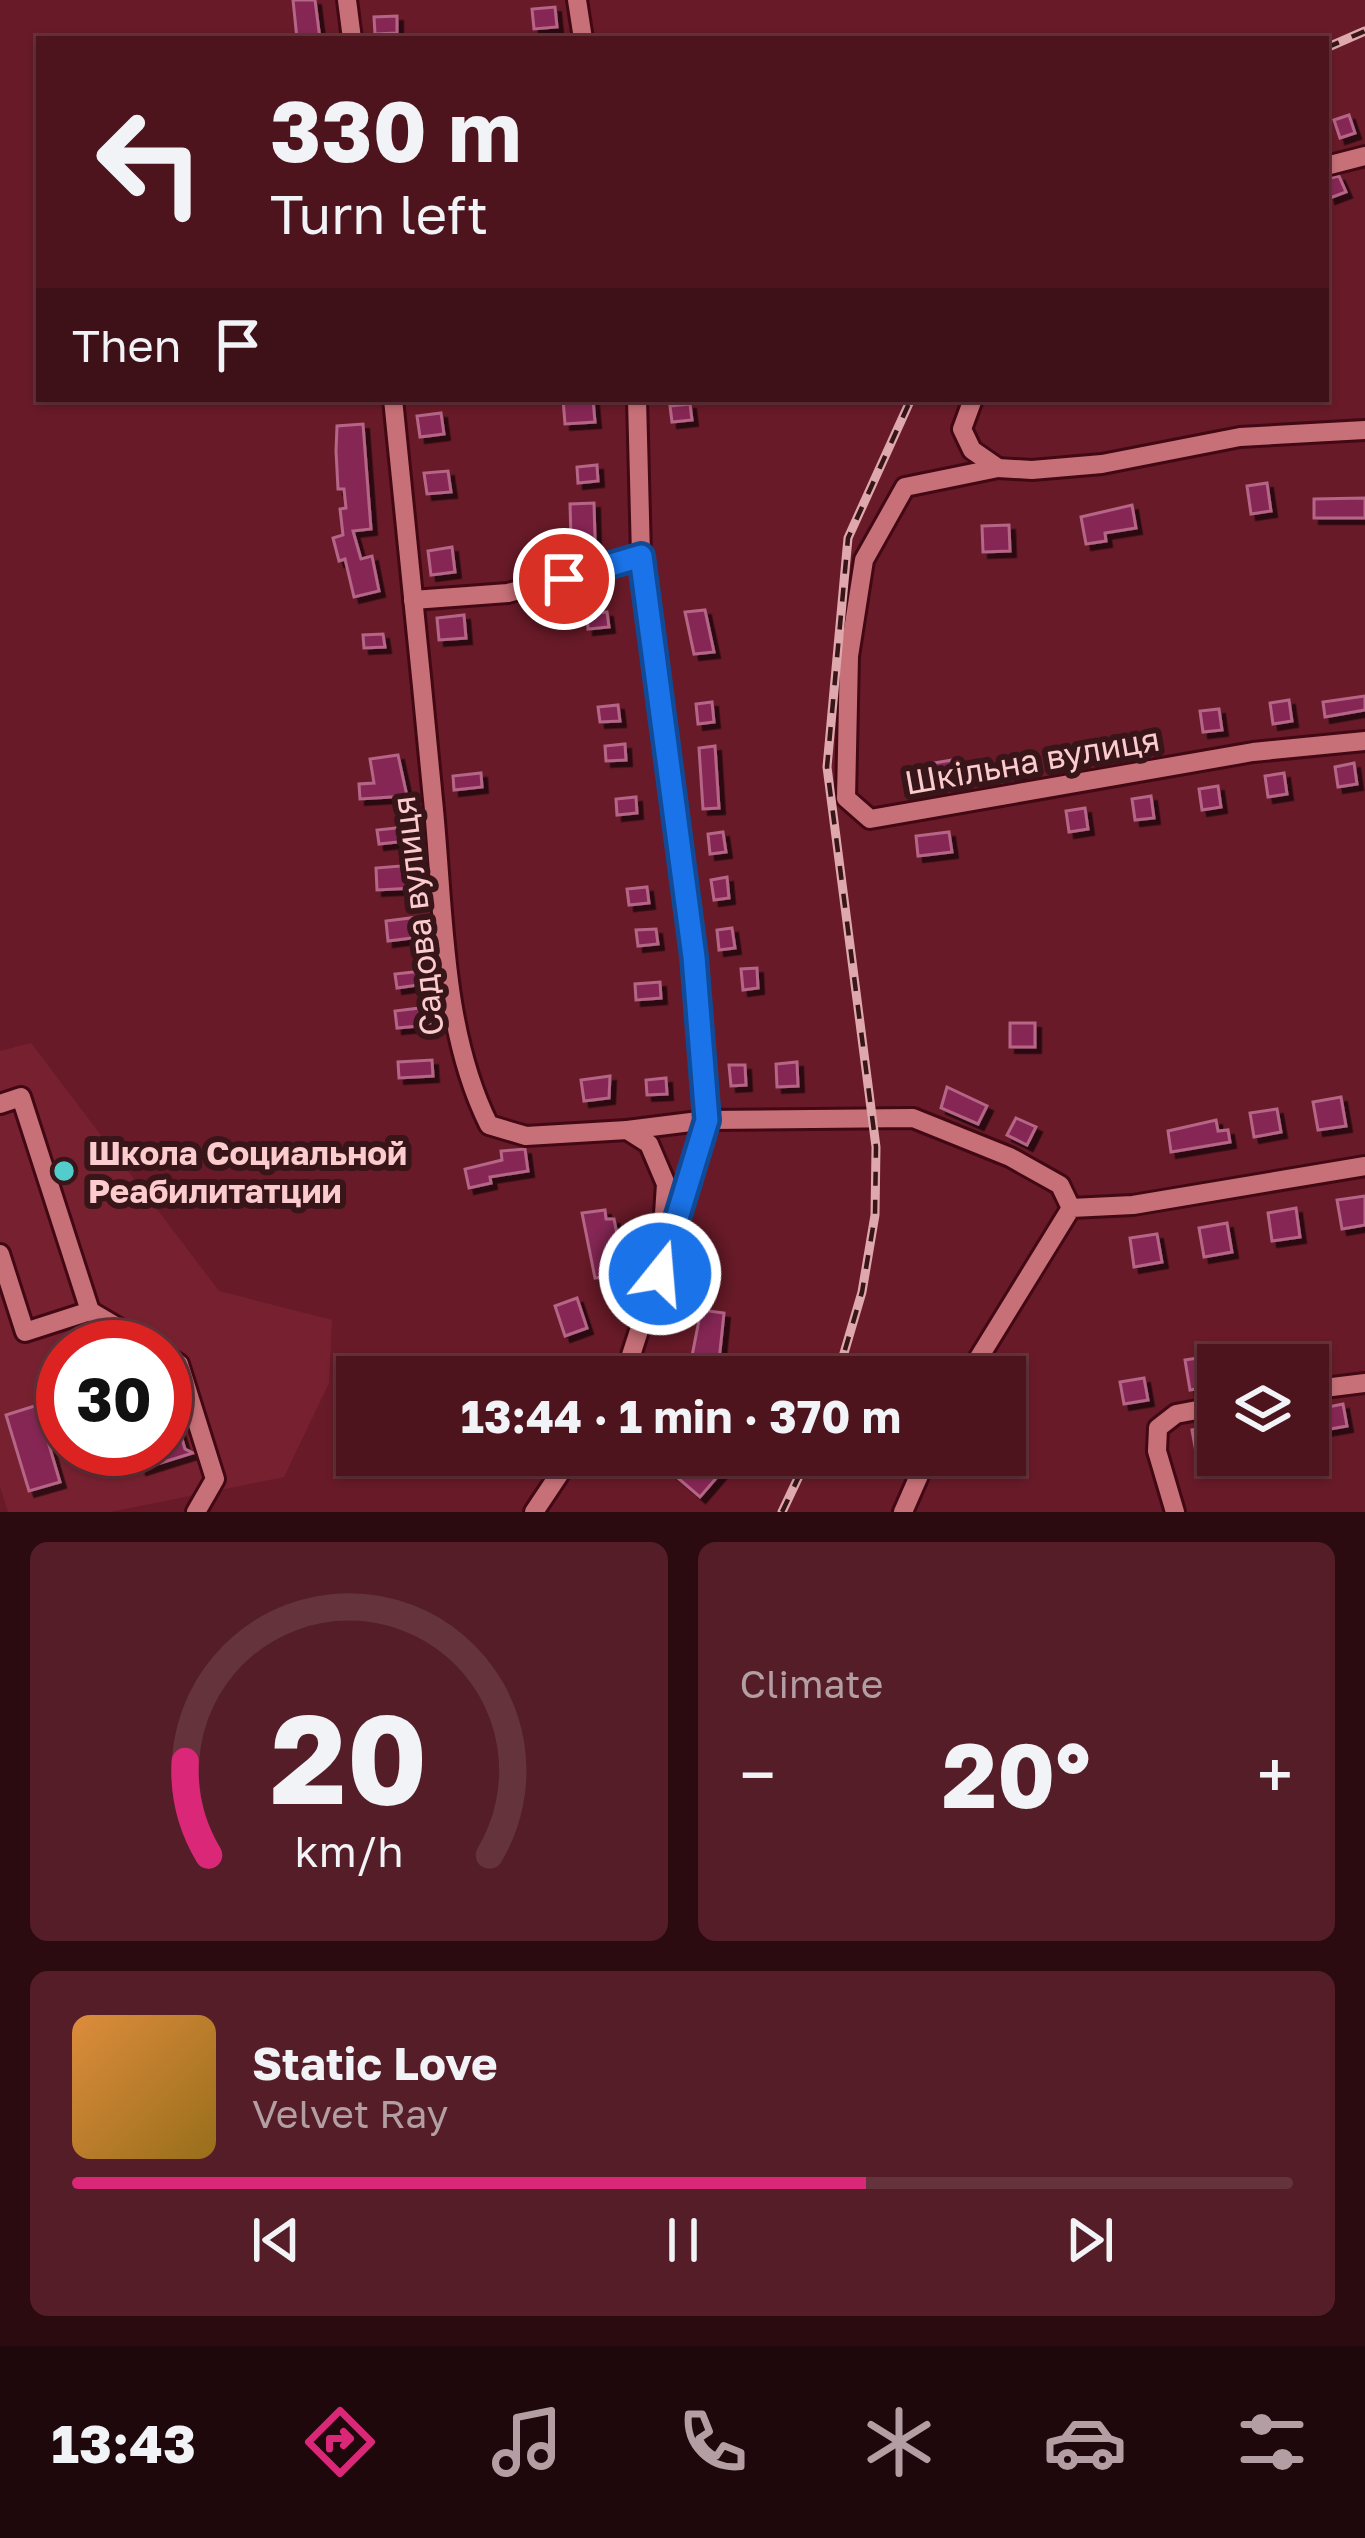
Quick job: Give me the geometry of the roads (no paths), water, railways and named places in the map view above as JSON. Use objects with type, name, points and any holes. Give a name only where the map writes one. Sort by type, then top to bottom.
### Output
[{"type":"street","points":[[346,0],[352,36]]},
{"type":"street","points":[[577,0],[583,36]]},
{"type":"street","points":[[1329,165],[1365,156]]},
{"type":"street","name":"Садова вулиця","points":[[393,402],[457,1028],[474,1095],[490,1125],[526,1136],[707,1120],[913,1118],[1060,1185],[1071,1208]]},
{"type":"street","points":[[632,1356],[707,1120],[694,957],[641,556],[638,402]]},
{"type":"street","points":[[972,402],[962,429],[972,450],[998,468],[1102,464],[1240,437],[1365,430]]},
{"type":"street","name":"Шкільна вулиця","points":[[998,468],[905,487],[864,560],[849,656],[846,798],[870,819],[1253,752],[1365,741]]},
{"type":"street","points":[[413,600],[508,593],[641,556]]},
{"type":"street","points":[[0,1104],[21,1097],[90,1311],[105,1320]]},
{"type":"street","points":[[628,1130],[649,1144],[666,1184],[660,1274]]},
{"type":"street","points":[[980,1356],[1071,1208],[1133,1205],[1365,1166]]},
{"type":"street","points":[[0,1255],[25,1332],[90,1311]]},
{"type":"street","points":[[1329,1388],[1365,1384]]},
{"type":"street","points":[[192,1406],[215,1479],[196,1512]]},
{"type":"street","points":[[1175,1512],[1156,1450],[1158,1428],[1176,1414],[1197,1410]]},
{"type":"street","points":[[534,1512],[558,1476]]},
{"type":"street","points":[[903,1512],[919,1476]]},
{"type":"railway","points":[[1329,47],[1365,31]]},
{"type":"railway","points":[[843,1356],[862,1292],[875,1215],[876,1147],[827,767],[848,538],[910,402]]},
{"type":"railway","points":[[782,1512],[799,1476]]},
{"type":"place","name":"Школа Социальной Реабилитатции","points":[[64,1171]]}]
